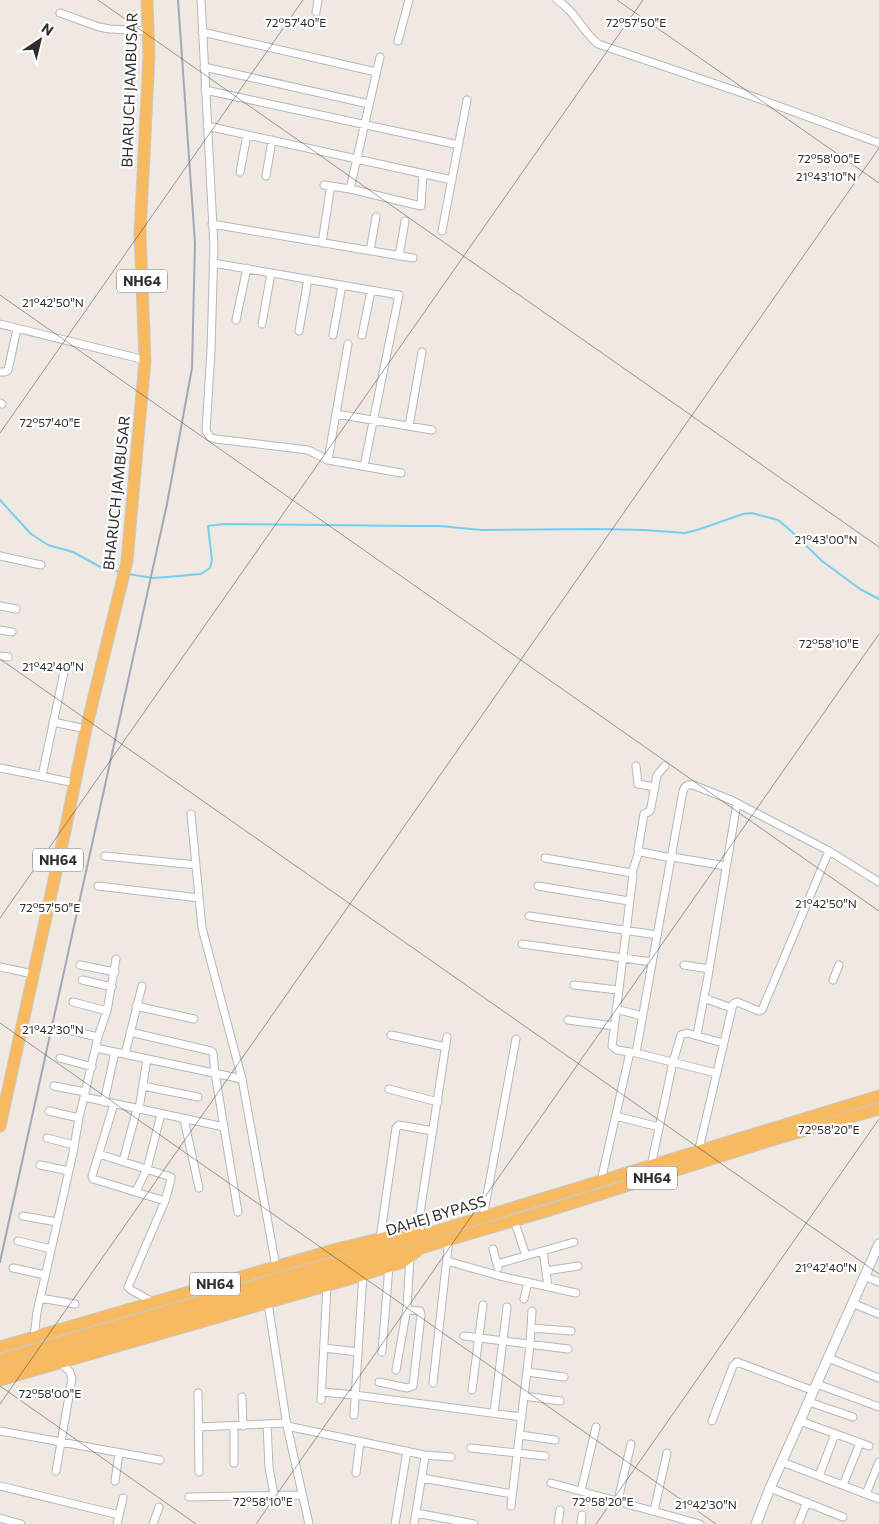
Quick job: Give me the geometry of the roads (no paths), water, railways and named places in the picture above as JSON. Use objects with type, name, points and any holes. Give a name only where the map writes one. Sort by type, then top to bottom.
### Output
[{"type":"highway","name":"BHARUCH JAMBUSAR","points":[[0,1126],[4,1082],[33,974],[86,729],[127,561],[145,360],[140,233],[149,56],[147,0]]},
{"type":"highway","name":"DAHEJ BYPASS","points":[[440,1236],[483,1217],[879,1096]]},
{"type":"highway","name":"DAHEJ BYPASS","points":[[0,1372],[203,1306],[421,1239],[514,1220],[879,1108]]},
{"type":"highway","name":"NH64","points":[[0,1347],[337,1249],[404,1233],[421,1239],[410,1257],[403,1262],[327,1286],[0,1380]]},
{"type":"highway","name":"DAHEJ BYPASS","points":[[0,1360],[203,1306]]},
{"type":"street","points":[[201,0],[213,263],[211,350],[206,431],[210,437],[216,439],[308,450],[328,460],[401,473]]},
{"type":"street","points":[[316,12],[318,0]]},
{"type":"street","points":[[398,41],[409,0]]},
{"type":"street","points":[[557,0],[567,7],[589,37],[598,44],[679,70],[879,143]]},
{"type":"street","points":[[60,13],[99,27],[148,31]]},
{"type":"street","points":[[202,32],[376,72]]},
{"type":"street","points":[[350,189],[380,57]]},
{"type":"street","points":[[204,67],[369,104]]},
{"type":"street","points":[[205,90],[458,145]]},
{"type":"street","points":[[442,231],[467,100]]},
{"type":"street","points":[[207,126],[452,180]]},
{"type":"street","points":[[240,172],[247,135]]},
{"type":"street","points":[[266,176],[272,140]]},
{"type":"street","points":[[324,185],[350,189],[421,206],[422,174]]},
{"type":"street","points":[[322,243],[330,191]]},
{"type":"street","points":[[370,251],[376,217]]},
{"type":"street","points":[[399,256],[405,221]]},
{"type":"street","points":[[212,224],[413,258]]},
{"type":"street","points":[[213,263],[398,295],[364,466]]},
{"type":"street","points":[[236,320],[246,268]]},
{"type":"street","points":[[262,324],[271,273]]},
{"type":"street","points":[[299,331],[308,279]]},
{"type":"street","points":[[333,335],[342,285]]},
{"type":"street","points":[[362,335],[371,291]]},
{"type":"street","points":[[0,324],[145,360]]},
{"type":"street","points":[[0,372],[8,370],[18,329]]},
{"type":"street","points":[[328,460],[348,344]]},
{"type":"street","points":[[409,426],[422,352]]},
{"type":"street","points":[[336,414],[432,430]]},
{"type":"street","points":[[0,556],[42,565]]},
{"type":"street","points":[[0,606],[16,609]]},
{"type":"street","points":[[0,630],[12,632]]},
{"type":"street","points":[[42,776],[64,672]]},
{"type":"street","points":[[53,722],[86,729]]},
{"type":"street","points":[[636,766],[638,784],[654,787]]},
{"type":"street","points":[[665,766],[656,776],[651,810],[644,814],[639,851],[632,873],[612,1046],[617,1050],[716,1073]]},
{"type":"street","points":[[0,768],[75,783]]},
{"type":"street","points":[[601,1181],[642,1016],[683,791],[686,786],[689,784],[694,785],[736,803],[828,850],[879,882]]},
{"type":"street","points":[[697,1035],[736,803]]},
{"type":"street","points":[[192,814],[202,928],[242,1080],[276,1267]]},
{"type":"street","points":[[697,1164],[732,1004],[735,1002],[759,1011],[762,1010],[828,850]]},
{"type":"street","points":[[639,851],[726,866]]},
{"type":"street","points":[[105,856],[196,865]]},
{"type":"street","points":[[545,858],[632,873]]},
{"type":"street","points":[[98,886],[199,898]]},
{"type":"street","points":[[538,886],[629,901]]},
{"type":"street","points":[[529,916],[657,935]]},
{"type":"street","points":[[522,944],[652,962]]},
{"type":"street","points":[[34,1337],[40,1298],[79,1118],[112,987],[116,959]]},
{"type":"street","points":[[684,964],[709,969]]},
{"type":"street","points":[[80,965],[115,972]]},
{"type":"street","points":[[833,980],[839,966]]},
{"type":"street","points":[[0,967],[33,974]]},
{"type":"street","points":[[82,980],[112,987]]},
{"type":"street","points":[[574,985],[618,990]]},
{"type":"street","points":[[125,1054],[142,986]]},
{"type":"street","points":[[704,998],[731,1008]]},
{"type":"street","points":[[73,1002],[106,1011]]},
{"type":"street","points":[[136,1006],[194,1019]]},
{"type":"street","points":[[616,1010],[642,1016]]},
{"type":"street","points":[[568,1020],[614,1026]]},
{"type":"street","points":[[68,1030],[98,1037]]},
{"type":"street","points":[[130,1032],[211,1051],[238,1212]]},
{"type":"street","points":[[651,1166],[673,1062],[682,1035],[687,1033],[723,1043]]},
{"type":"street","points":[[391,1035],[446,1047]]},
{"type":"street","points":[[421,1239],[420,1213],[447,1037]]},
{"type":"street","points":[[483,1217],[516,1039]]},
{"type":"street","points":[[96,1048],[242,1080]]},
{"type":"street","points":[[104,1102],[115,1052]]},
{"type":"street","points":[[60,1058],[92,1066]]},
{"type":"street","points":[[123,1161],[138,1109],[148,1059]]},
{"type":"street","points":[[54,1086],[104,1102],[224,1127]]},
{"type":"street","points":[[143,1086],[198,1097]]},
{"type":"street","points":[[389,1089],[438,1102]]},
{"type":"street","points":[[114,1104],[93,1179],[165,1201]]},
{"type":"street","points":[[50,1111],[79,1118]]},
{"type":"street","points":[[137,1189],[147,1169],[161,1114]]},
{"type":"street","points":[[616,1116],[659,1126]]},
{"type":"street","points":[[184,1119],[199,1188]]},
{"type":"street","points":[[380,1239],[396,1128],[399,1125],[432,1131]]},
{"type":"street","points":[[47,1138],[74,1145]]},
{"type":"street","points":[[99,1154],[171,1177],[165,1201],[128,1287],[130,1290],[153,1302]]},
{"type":"street","points":[[40,1165],[69,1171]]},
{"type":"street","points":[[155,1198],[162,1208]]},
{"type":"street","points":[[23,1216],[57,1222]]},
{"type":"street","points":[[514,1220],[526,1256]]},
{"type":"street","points":[[433,1383],[446,1261],[440,1236]]},
{"type":"street","points":[[18,1241],[51,1249]]},
{"type":"street","points":[[497,1264],[574,1242]]},
{"type":"street","points":[[756,1524],[770,1488],[879,1244]]},
{"type":"street","points":[[493,1249],[500,1276]]},
{"type":"street","points":[[543,1251],[548,1286]]},
{"type":"street","points":[[396,1370],[407,1308],[410,1257]]},
{"type":"street","points":[[446,1261],[500,1276],[576,1292]]},
{"type":"street","points":[[382,1352],[389,1266]]},
{"type":"street","points":[[546,1271],[578,1266]]},
{"type":"street","points":[[13,1268],[45,1275]]},
{"type":"street","points":[[354,1415],[364,1274]]},
{"type":"street","points":[[864,1276],[879,1282]]},
{"type":"street","points":[[524,1299],[528,1282]]},
{"type":"street","points":[[327,1286],[322,1396],[355,1395],[522,1417]]},
{"type":"street","points":[[40,1298],[76,1304]]},
{"type":"street","points":[[268,1302],[287,1424],[309,1524]]},
{"type":"street","points":[[852,1304],[879,1314]]},
{"type":"street","points":[[472,1390],[483,1305]]},
{"type":"street","points":[[494,1413],[507,1307]]},
{"type":"street","points":[[379,1382],[407,1388],[413,1386],[421,1314],[420,1311],[407,1308]]},
{"type":"street","points":[[510,1506],[520,1435],[532,1311]]},
{"type":"street","points":[[531,1328],[571,1330]]},
{"type":"street","points":[[464,1336],[568,1349]]},
{"type":"street","points":[[324,1348],[358,1352]]},
{"type":"street","points":[[828,1358],[879,1378]]},
{"type":"street","points":[[712,1421],[733,1366],[738,1362],[879,1407]]},
{"type":"street","points":[[56,1471],[72,1378],[70,1372],[60,1363]]},
{"type":"street","points":[[527,1372],[564,1377]]},
{"type":"street","points":[[198,1393],[199,1472]]},
{"type":"street","points":[[524,1396],[560,1401]]},
{"type":"street","points":[[242,1397],[244,1426]]},
{"type":"street","points":[[809,1402],[853,1417]]},
{"type":"street","points":[[800,1422],[869,1446]]},
{"type":"street","points":[[267,1424],[269,1467],[274,1495]]},
{"type":"street","points":[[198,1428],[287,1424],[424,1455],[451,1457]]},
{"type":"street","points":[[234,1426],[234,1463]]},
{"type":"street","points":[[581,1491],[596,1427]]},
{"type":"street","points":[[0,1431],[160,1460]]},
{"type":"street","points":[[819,1476],[835,1434]]},
{"type":"street","points":[[520,1435],[555,1440]]},
{"type":"street","points":[[356,1473],[360,1441]]},
{"type":"street","points":[[843,1485],[860,1443]]},
{"type":"street","points":[[618,1500],[631,1444]]},
{"type":"street","points":[[471,1448],[545,1456]]},
{"type":"street","points":[[395,1524],[407,1451]]},
{"type":"street","points":[[115,1481],[119,1453]]},
{"type":"street","points":[[654,1511],[667,1453]]},
{"type":"street","points":[[414,1524],[424,1455]]},
{"type":"street","points":[[782,1462],[879,1499]]},
{"type":"street","points":[[866,1494],[879,1462]]},
{"type":"street","points":[[422,1478],[512,1494]]},
{"type":"street","points":[[551,1483],[700,1524]]},
{"type":"street","points":[[0,1486],[119,1515]]},
{"type":"street","points":[[770,1488],[843,1517]]},
{"type":"street","points":[[189,1497],[302,1495]]},
{"type":"street","points":[[117,1524],[123,1498]]},
{"type":"street","points":[[798,1524],[807,1502]]},
{"type":"street","points":[[154,1524],[159,1507]]},
{"type":"street","points":[[558,1524],[560,1510]]},
{"type":"street","points":[[416,1513],[474,1524]]},
{"type":"street","points":[[581,1524],[582,1515]]},
{"type":"street","points":[[0,1518],[21,1524]]},
{"type":"waterway","points":[[0,500],[31,534],[48,545],[73,552],[102,568],[121,572]]},
{"type":"waterway","points":[[128,574],[153,578],[201,574],[210,568],[212,560],[208,526],[224,524],[440,526],[481,530],[595,529],[685,533],[743,514],[752,513],[778,520],[822,561],[860,589],[879,599]]},
{"type":"railway","points":[[0,1262],[167,504],[192,368],[195,243],[178,0]]}]
